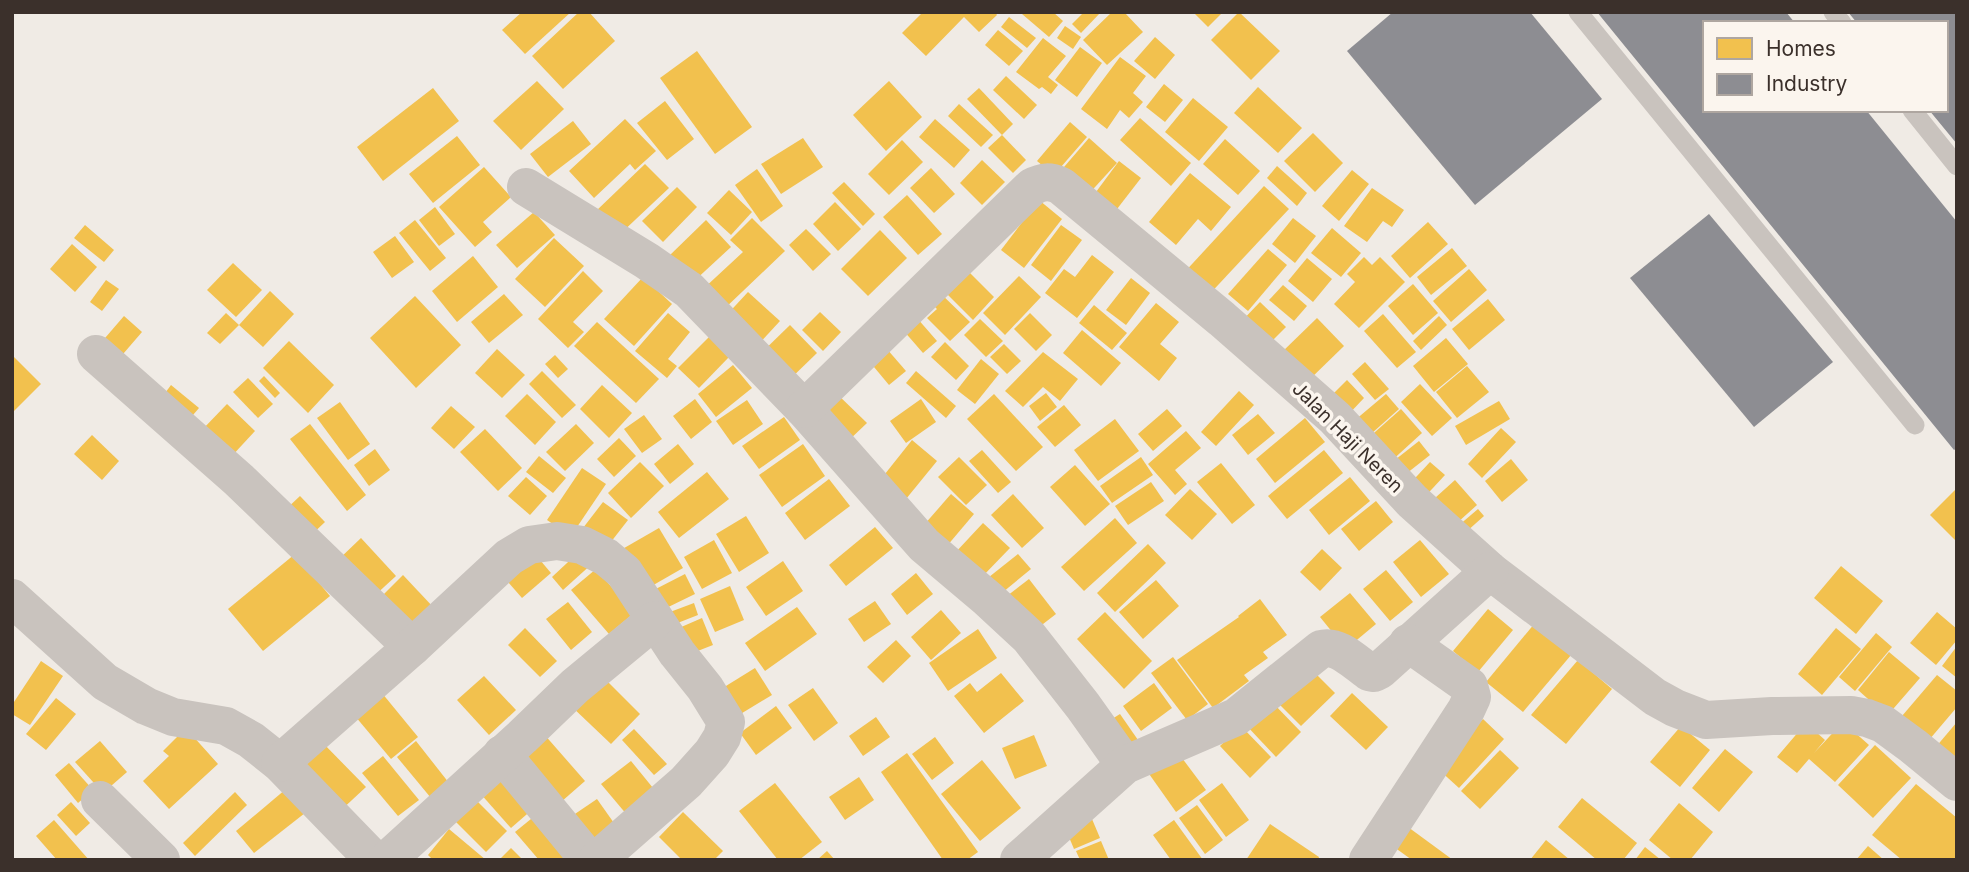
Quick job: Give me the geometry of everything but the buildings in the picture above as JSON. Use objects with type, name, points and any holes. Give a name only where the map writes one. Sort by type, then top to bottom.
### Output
[{"type":"street","name":"Jalan Haji Neren","points":[[804,409],[1032,187],[1050,181],[1061,186],[1211,310],[1335,418],[1412,502],[1490,571],[1656,697],[1706,720],[1851,715],[1867,718],[1883,724],[1957,782]]},
{"type":"street","points":[[526,187],[689,290],[804,409],[923,545],[1029,637],[1125,765]]},
{"type":"street","points":[[96,354],[239,480],[412,647]]},
{"type":"street","points":[[280,763],[412,647],[509,556],[529,545],[557,541],[582,545],[606,557],[624,572],[726,722],[722,737],[712,753],[686,782],[597,860]]},
{"type":"street","points":[[1019,860],[1125,765],[1236,717],[1321,649],[1335,649],[1369,672],[1380,670],[1490,571]]},
{"type":"street","points":[[17,618],[105,682],[146,706],[173,717],[226,726],[251,740],[280,763],[374,860]]},
{"type":"street","points":[[387,860],[575,686],[655,620]]},
{"type":"street","points":[[1368,860],[1466,710],[1472,696],[1469,686],[1408,643]]},
{"type":"street","points":[[502,754],[589,860]]},
{"type":"street","points":[[100,800],[161,860]]},
{"type":"lane","points":[[1578,12],[1914,425]]},
{"type":"lane","points":[[1914,112],[1957,166]]}]
